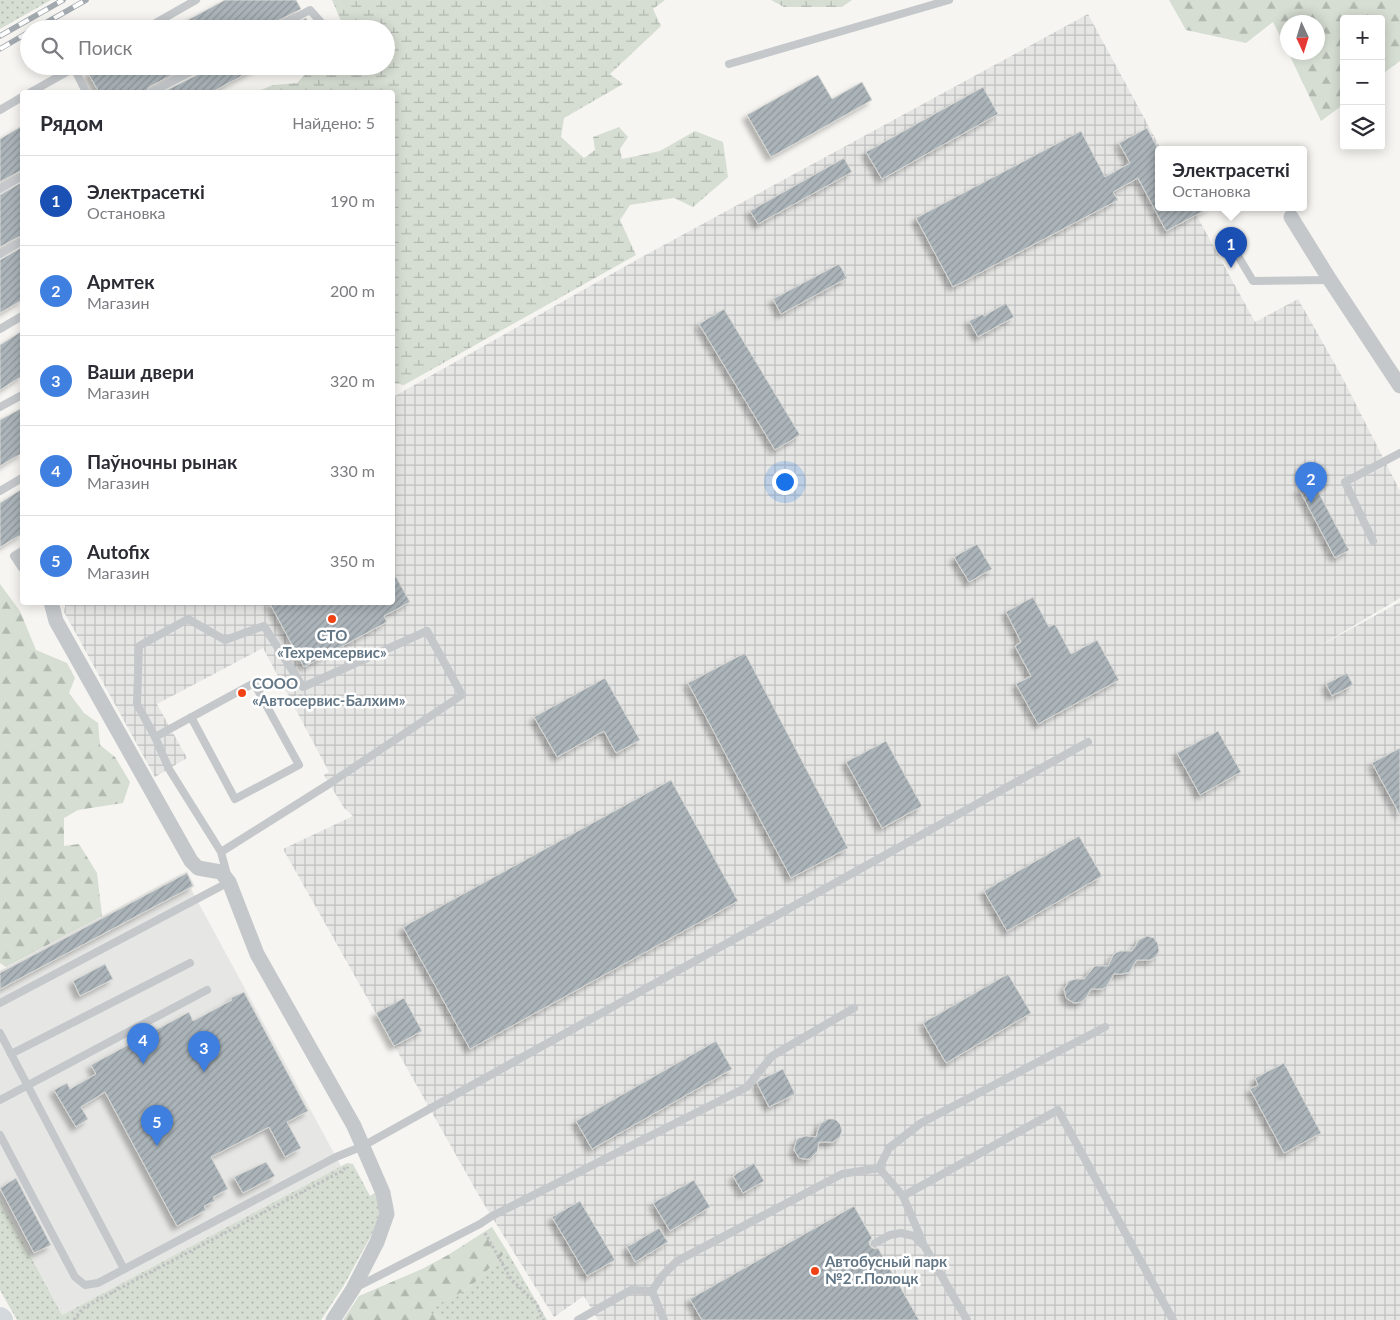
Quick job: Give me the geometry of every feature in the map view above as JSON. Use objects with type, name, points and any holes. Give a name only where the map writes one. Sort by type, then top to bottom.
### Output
[{"type":"street","points":[[1291,217],[1400,386]]},
{"type":"street","points":[[51,605],[56,621],[191,861],[198,868],[221,872],[229,882],[257,954],[349,1117],[365,1150],[382,1193],[387,1214],[377,1242],[353,1289],[333,1320]]},
{"type":"lane","points":[[161,20],[196,0]]},
{"type":"lane","points":[[730,64],[949,0]]},
{"type":"lane","points":[[291,20],[310,10],[319,20]]},
{"type":"lane","points":[[35,90],[62,75]]},
{"type":"lane","points":[[79,75],[85,90]]},
{"type":"lane","points":[[156,90],[185,75]]},
{"type":"lane","points":[[0,110],[20,99]]},
{"type":"lane","points":[[0,189],[20,177]]},
{"type":"lane","points":[[1226,236],[1253,281],[1330,280]]},
{"type":"lane","points":[[0,254],[20,242]]},
{"type":"lane","points":[[0,329],[20,317]]},
{"type":"lane","points":[[0,408],[20,396]]},
{"type":"lane","points":[[1373,541],[1345,482],[1400,453]]},
{"type":"lane","points":[[0,491],[20,479]]},
{"type":"lane","points":[[20,552],[14,556],[20,565]]},
{"type":"lane","points":[[0,1003],[229,882],[221,852],[169,769],[155,737],[137,704],[139,646],[188,619],[225,640],[264,626],[303,687],[427,631],[462,695],[330,784],[221,852]]},
{"type":"lane","points":[[155,737],[191,717],[254,683],[299,765],[235,799],[191,717]]},
{"type":"lane","points":[[0,1135],[75,1277],[85,1285],[98,1283],[336,1157],[365,1150],[1088,742]]},
{"type":"lane","points":[[11,1054],[190,963]]},
{"type":"lane","points":[[0,1100],[207,990]]},
{"type":"lane","points":[[353,1289],[480,1224],[492,1216],[747,1087],[772,1056],[854,1008]]},
{"type":"lane","points":[[879,1168],[889,1148],[921,1123],[1105,1027]]},
{"type":"lane","points":[[0,1033],[124,1269]]},
{"type":"lane","points":[[903,1196],[1058,1110],[1173,1320]]},
{"type":"lane","points":[[879,1168],[903,1196],[925,1247],[967,1320]]},
{"type":"lane","points":[[652,1291],[662,1276],[677,1261],[842,1174],[879,1168]]},
{"type":"lane","points":[[875,1242],[890,1234],[901,1233],[914,1236],[925,1247]]},
{"type":"lane","points":[[578,1320],[631,1290],[652,1291]]},
{"type":"lane","points":[[652,1291],[664,1320]]},
{"type":"path","points":[[74,1320],[83,1308],[342,1171],[365,1150]]},
{"type":"path","points":[[480,1224],[511,1279],[537,1304],[544,1320]]},
{"type":"shaded area","points":[[1088,14],[1159,146],[1155,146],[1155,211],[1194,211],[1255,322],[1298,299],[1340,373],[1400,491],[1400,598],[1318,647],[1400,602],[1400,1320],[598,1320],[584,1296],[554,1317],[482,1201],[283,849],[353,816],[344,808],[324,775],[329,772],[263,648],[157,704],[187,758],[155,777],[64,612],[65,605],[395,605],[395,396],[640,258]]},
{"type":"shaded area","points":[[187,871],[195,886],[191,889],[341,1166],[62,1315],[0,1199],[0,971]]},
{"type":"green space","points":[[0,0],[51,0],[0,29]]},
{"type":"green space","points":[[332,0],[665,0],[653,9],[661,26],[610,74],[623,84],[564,118],[561,137],[584,158],[595,150],[593,137],[619,127],[628,137],[620,149],[622,159],[660,151],[695,131],[723,142],[728,177],[693,207],[674,198],[630,205],[620,220],[636,255],[404,385],[395,383],[395,90],[261,90],[273,85],[297,83],[305,75],[395,75],[395,20],[341,20]]},
{"type":"green space","points":[[771,0],[852,0],[842,7],[784,7]]},
{"type":"green space","points":[[1169,0],[1400,0],[1400,61],[1385,72],[1385,15],[1340,15],[1340,107],[1321,121],[1292,60],[1325,60],[1325,15],[1280,15],[1280,36],[1273,22],[1246,43],[1186,30]]},
{"type":"green space","points":[[0,584],[20,611],[36,650],[67,663],[75,678],[69,693],[84,713],[98,723],[100,745],[115,757],[130,782],[123,803],[78,810],[64,818],[64,846],[79,844],[97,873],[102,916],[6,967],[0,963]]},
{"type":"green space","points":[[347,1163],[353,1164],[370,1196],[376,1192],[380,1212],[373,1232],[344,1285],[321,1320],[17,1320],[0,1290],[0,1199],[62,1315]]},
{"type":"green space","points":[[492,1227],[507,1251],[468,1289],[425,1311],[448,1320],[343,1320],[359,1296],[422,1269]]},
{"type":"green space","points":[[507,1251],[547,1320],[448,1320],[424,1311],[468,1289]]},
{"type":"building","points":[[225,0],[296,0],[301,9],[279,20],[188,20]]},
{"type":"building","points":[[89,75],[172,75],[149,87],[147,90],[98,90]]},
{"type":"building","points":[[197,75],[243,75],[216,90],[167,90]]},
{"type":"building","points":[[818,75],[832,99],[862,82],[872,100],[771,157],[747,115]]},
{"type":"building","points":[[983,87],[998,114],[882,179],[866,152]]},
{"type":"building","points":[[20,127],[20,171],[0,182],[0,139]]},
{"type":"building","points":[[1147,128],[1156,146],[1155,210],[1138,178],[1113,192],[1118,200],[953,287],[916,218],[1081,131],[1105,177],[1130,163],[1119,143]]},
{"type":"building","points":[[844,158],[852,172],[758,224],[750,211]]},
{"type":"building","points":[[20,183],[20,236],[0,247],[0,195]]},
{"type":"building","points":[[1155,211],[1204,211],[1166,231]]},
{"type":"building","points":[[20,248],[20,301],[0,313],[0,260]]},
{"type":"building","points":[[839,264],[847,278],[781,314],[773,299]]},
{"type":"building","points":[[1006,303],[1014,317],[978,337],[969,321],[983,314],[984,316]]},
{"type":"building","points":[[724,309],[800,435],[775,450],[699,324]]},
{"type":"building","points":[[20,332],[20,377],[0,390],[0,345]]},
{"type":"building","points":[[20,409],[20,454],[0,466],[0,420]]},
{"type":"building","points":[[1313,482],[1349,550],[1335,558],[1299,489]]},
{"type":"building","points":[[20,490],[20,535],[0,547],[0,503]]},
{"type":"building","points":[[977,544],[992,569],[969,582],[954,557]]},
{"type":"building","name":"СТО «Техремсервис»","points":[[395,575],[410,602],[384,616],[387,622],[304,667],[271,605],[395,605]]},
{"type":"building","points":[[1033,597],[1049,627],[1055,624],[1071,654],[1097,640],[1119,680],[1038,724],[1016,684],[1031,676],[1015,646],[1021,642],[1006,612]]},
{"type":"building","points":[[745,653],[848,848],[791,878],[688,683]]},
{"type":"building","points":[[1347,673],[1353,685],[1332,696],[1326,684]]},
{"type":"building","points":[[605,678],[640,740],[616,753],[604,731],[557,757],[534,717]]},
{"type":"building","points":[[1218,731],[1241,772],[1200,795],[1177,753]]},
{"type":"building","points":[[886,741],[922,806],[882,828],[846,762]]},
{"type":"building","points":[[1400,748],[1400,815],[1372,763]]},
{"type":"building","points":[[671,780],[738,901],[470,1049],[403,927]]},
{"type":"building","points":[[1079,836],[1102,876],[1007,931],[984,891]]},
{"type":"building","points":[[187,873],[193,886],[0,989],[0,973]]},
{"type":"building","points":[[1147,936],[1154,938],[1158,944],[1159,951],[1156,957],[1150,960],[1137,960],[1129,972],[1114,974],[1106,987],[1091,989],[1086,998],[1081,1002],[1074,1003],[1066,998],[1064,989],[1069,981],[1084,979],[1095,966],[1108,966],[1114,954],[1120,951],[1132,951],[1139,940]]},
{"type":"building","points":[[105,964],[113,979],[80,996],[73,981]]},
{"type":"building","points":[[1008,974],[1031,1013],[946,1063],[923,1023]]},
{"type":"building","points":[[244,992],[308,1111],[287,1122],[301,1148],[285,1157],[269,1127],[211,1157],[228,1189],[213,1197],[215,1201],[204,1206],[206,1210],[177,1226],[105,1092],[81,1107],[88,1119],[76,1127],[54,1090],[67,1083],[70,1089],[96,1074],[91,1065],[189,1012],[193,1021]]},
{"type":"building","points":[[404,998],[422,1031],[394,1046],[376,1013]]},
{"type":"building","points":[[716,1041],[732,1069],[592,1149],[576,1121]]},
{"type":"building","points":[[1284,1063],[1321,1133],[1284,1153],[1250,1089],[1258,1085],[1255,1078]]},
{"type":"building","points":[[783,1069],[795,1094],[769,1107],[757,1083]]},
{"type":"building","points":[[828,1119],[835,1119],[840,1124],[842,1130],[840,1137],[833,1142],[819,1142],[817,1152],[810,1159],[799,1158],[794,1150],[796,1141],[806,1136],[816,1137],[820,1124]]},
{"type":"building","points":[[266,1162],[275,1176],[243,1193],[234,1177]]},
{"type":"building","points":[[754,1163],[764,1181],[743,1193],[733,1176]]},
{"type":"building","points":[[16,1178],[51,1245],[34,1253],[0,1188]]},
{"type":"building","points":[[694,1180],[710,1207],[670,1231],[653,1203]]},
{"type":"building","points":[[580,1201],[615,1260],[587,1276],[552,1217]]},
{"type":"building","name":"Автобусный парк №2 г.Полоцк","points":[[854,1206],[872,1238],[869,1242],[870,1246],[874,1249],[878,1248],[919,1320],[702,1320],[690,1299]]},
{"type":"building","points":[[659,1228],[668,1242],[635,1262],[627,1247]]},
{"type":"railway","points":[[28,20],[63,0]]},
{"type":"railway","points":[[51,20],[86,0]]},
{"type":"railway","points":[[0,36],[20,25]]},
{"type":"railway","points":[[0,49],[20,37]]},
{"type":"place","name":"Электрасеткі","points":[[1231,268]]},
{"type":"place","name":"Армтек","points":[[1311,503]]},
{"type":"place","name":"СТО «Техремсервис»","points":[[332,619]]},
{"type":"place","name":"СООО «Автосервис-Балхим»","points":[[242,693]]},
{"type":"place","name":"Паўночны рынак","points":[[143,1064]]},
{"type":"place","name":"Ваши двери","points":[[204,1072]]},
{"type":"place","name":"Autofix","points":[[157,1146]]},
{"type":"place","name":"Автобусный парк №2 г.Полоцк","points":[[815,1271]]}]
